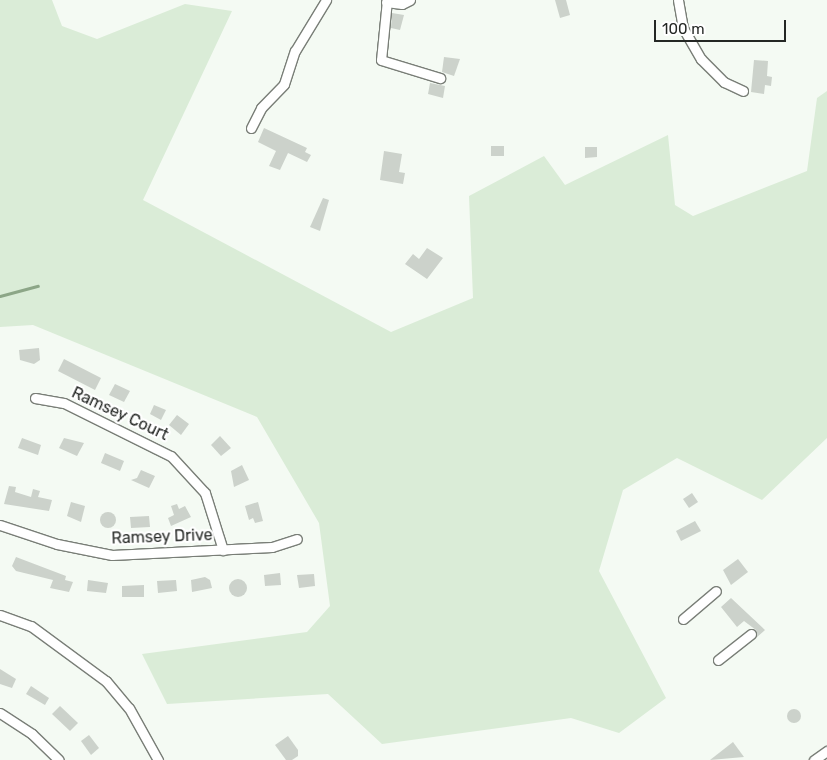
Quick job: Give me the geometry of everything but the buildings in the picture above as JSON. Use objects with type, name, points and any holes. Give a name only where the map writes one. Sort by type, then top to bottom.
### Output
[{"type":"street","points":[[251,128],[261,108],[284,84],[295,51],[326,0]]},
{"type":"street","points":[[410,0],[402,4],[387,1],[381,60],[440,78]]},
{"type":"street","points":[[678,0],[683,28],[701,58],[724,82],[744,91]]},
{"type":"street","name":"Ramsey Court","points":[[35,398],[64,404],[171,456],[205,493],[223,550]]},
{"type":"street","name":"Ramsey Drive","points":[[0,525],[57,544],[112,555],[272,547],[297,540]]},
{"type":"street","points":[[683,619],[716,591]]},
{"type":"street","points":[[0,615],[30,626],[106,681],[129,708],[158,760]]},
{"type":"street","points":[[718,660],[751,634]]},
{"type":"street","points":[[0,714],[32,734],[59,760]]},
{"type":"street","points":[[814,760],[827,751]]},
{"type":"green space","points":[[0,0],[52,0],[62,26],[97,39],[185,4],[232,11],[143,200],[391,332],[473,298],[469,196],[544,156],[565,185],[668,135],[675,205],[693,216],[807,171],[817,98],[827,91],[827,438],[762,500],[677,458],[623,490],[599,571],[666,698],[619,733],[571,718],[382,744],[328,694],[167,704],[142,654],[307,632],[330,606],[319,523],[257,417],[33,325],[0,327]]},
{"type":"waterway","points":[[0,296],[38,286]]}]
